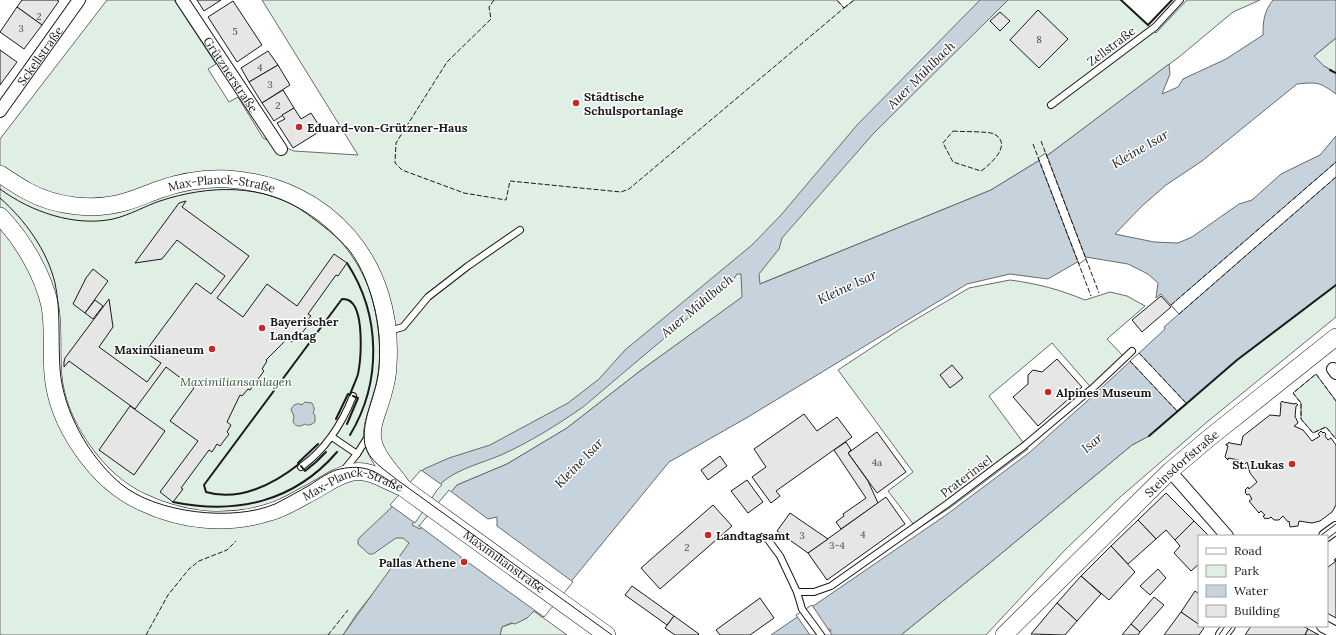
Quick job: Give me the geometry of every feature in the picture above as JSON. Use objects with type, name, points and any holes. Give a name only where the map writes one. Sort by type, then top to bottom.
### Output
[{"type":"main road","name":"Max-Planck-Straße","points":[[0,174],[28,192],[62,204],[107,206],[125,202],[160,189],[190,182],[221,179],[254,182],[291,194],[308,203],[325,215],[355,244],[376,280],[384,306],[389,349],[386,382],[372,429],[375,447],[397,483]]},
{"type":"main road","name":"Max-Planck-Straße","points":[[0,216],[26,249],[44,286],[50,307],[52,373],[55,389],[67,421],[86,455],[118,488],[135,499],[154,508],[176,514],[200,519],[236,520],[272,512],[338,477],[353,472],[364,472],[397,483]]},
{"type":"main road","name":"Steinsdorfstraße","points":[[1004,635],[1170,471],[1336,337]]},
{"type":"main road","name":"Maximilianstraße","points":[[397,483],[606,635]]},
{"type":"main road","name":"Steinsdorfstraße","points":[[1012,635],[1037,601]]},
{"type":"street","name":"Sckellstraße","points":[[0,111],[79,0]]},
{"type":"street","name":"Grütznerstraße","points":[[182,0],[281,149]]},
{"type":"street","points":[[1170,471],[1227,535]]},
{"type":"street","points":[[1326,535],[1336,528]]},
{"type":"street","points":[[1222,635],[1228,627]]},
{"type":"street","points":[[1325,627],[1336,633]]},
{"type":"lane","name":"Zellstraße","points":[[1051,104],[1155,27],[1180,0]]},
{"type":"lane","points":[[388,332],[403,327],[428,297],[468,266],[520,230]]},
{"type":"lane","name":"Praterinsel","points":[[797,592],[814,592],[831,586],[947,504],[1024,446],[1095,386],[1132,351]]},
{"type":"lane","points":[[301,467],[317,454],[332,437],[346,415],[353,396]]},
{"type":"lane","points":[[338,477],[357,454],[372,429]]},
{"type":"lane","points":[[332,437],[357,454]]},
{"type":"lane","points":[[766,538],[780,556],[797,592],[802,609],[821,635]]},
{"type":"green space","name":"Maximiliansanlagen","points":[[107,0],[174,0],[216,64],[208,69],[229,102],[238,97],[263,138],[294,151],[358,155],[262,0],[837,0],[844,8],[854,0],[1121,0],[1156,33],[1187,0],[1260,0],[1233,12],[1179,57],[1048,155],[991,190],[762,283],[640,371],[567,428],[507,464],[457,485],[356,615],[343,635],[0,635],[0,139]]},
{"type":"green space","points":[[1336,38],[1336,73],[1324,66],[1314,56]]},
{"type":"green space","points":[[1010,280],[1048,287],[1085,300],[1110,292],[1127,296],[1145,306],[1107,339],[1127,360],[1094,391],[1052,343],[989,396],[1028,449],[951,507],[917,529],[888,491],[913,472],[838,370],[903,327],[969,288]]},
{"type":"green space","points":[[1336,285],[1336,317],[1207,422],[1118,499],[1065,550],[986,635],[901,635],[1132,445],[1149,436],[1237,360]]},
{"type":"green space","points":[[1316,374],[1336,401],[1336,439],[1326,427],[1313,433],[1301,419],[1301,403],[1293,393]]},
{"type":"green space","points":[[534,611],[567,635],[500,635],[502,627],[527,618]]},
{"type":"water","points":[[980,0],[1008,0],[873,134],[782,238],[779,249],[759,274],[760,284],[991,190],[1048,155],[1169,64],[1170,74],[1162,94],[1178,87],[1183,79],[1226,59],[1263,35],[1265,16],[1273,0],[1336,0],[1336,38],[1314,56],[1324,66],[1336,73],[1336,94],[1322,85],[1310,83],[1297,84],[1202,161],[1166,185],[1142,206],[1115,234],[1154,242],[1178,243],[1192,237],[1239,204],[1252,200],[1281,174],[1320,155],[1336,136],[1336,285],[1237,360],[1149,436],[1132,445],[901,635],[825,635],[831,631],[829,629],[819,635],[771,635],[946,515],[1030,452],[1165,329],[1164,327],[1179,314],[1161,294],[1156,298],[1158,283],[1148,274],[1128,264],[1086,257],[1048,279],[1010,274],[967,284],[748,417],[669,462],[542,617],[534,611],[527,618],[515,624],[511,623],[502,627],[500,635],[343,635],[409,543],[403,538],[396,538],[373,554],[369,554],[358,544],[358,540],[391,508],[424,469],[449,458],[490,445],[568,403],[599,379],[625,350],[752,245],[781,215],[857,125]],"holes":[[[737,274],[741,274],[742,297],[640,371],[567,428],[507,464],[457,485],[420,529],[412,525],[422,507],[440,484],[445,480],[465,469],[522,445],[583,407],[733,280]]]},
{"type":"water","points":[[305,402],[312,403],[315,422],[310,425],[305,424],[297,426],[293,422],[294,416],[291,410],[295,404],[302,405]]},
{"type":"pier","points":[[1046,153],[1086,259],[1079,264],[1038,158]]},
{"type":"pier","points":[[1336,162],[1336,177],[1179,314],[1171,305]]},
{"type":"pier","points":[[1139,353],[1186,403],[1177,411],[1130,361]]},
{"type":"pier","points":[[421,470],[442,485],[415,523],[390,505]]},
{"type":"pier","points":[[449,490],[488,519],[497,517],[497,526],[573,582],[544,617],[469,563],[461,564],[461,557],[419,526]]},
{"type":"pier","points":[[812,605],[832,635],[810,635],[796,615]]},
{"type":"building","points":[[22,0],[59,1],[42,25],[17,7]]},
{"type":"building","points":[[197,0],[221,0],[204,11]]},
{"type":"building","points":[[233,1],[262,45],[237,62],[208,17]]},
{"type":"building","points":[[17,7],[42,25],[24,49],[0,32]]},
{"type":"building","points":[[1038,10],[1068,39],[1039,68],[1010,40]]},
{"type":"building","points":[[1000,12],[1010,21],[1000,31],[990,21]]},
{"type":"building","points":[[0,50],[17,62],[0,85]]},
{"type":"building","points":[[268,51],[278,65],[249,82],[241,68]]},
{"type":"building","points":[[278,65],[290,85],[262,103],[249,82]]},
{"type":"building","points":[[283,90],[294,108],[274,121],[262,103]]},
{"type":"building","name":"Eduard-von-Grützner-Haus","points":[[294,108],[301,119],[311,113],[322,130],[293,148],[277,123],[285,119],[282,115]]},
{"type":"building","name":"Maximilianeum","points":[[186,201],[182,207],[249,256],[217,298],[243,317],[267,284],[297,306],[334,254],[347,263],[338,276],[336,275],[308,314],[311,316],[305,323],[308,325],[299,337],[297,335],[292,342],[287,339],[266,360],[267,361],[262,369],[264,371],[250,390],[248,389],[242,396],[240,395],[227,422],[231,425],[227,432],[229,434],[220,446],[217,444],[212,452],[209,450],[181,488],[183,489],[173,502],[160,492],[198,441],[170,421],[194,388],[166,367],[135,409],[69,361],[64,367],[64,362],[65,358],[109,299],[113,327],[99,347],[147,382],[161,363],[145,352],[196,283],[211,294],[225,276],[177,240],[162,259],[135,263],[179,203]]},
{"type":"building","points":[[93,269],[108,281],[85,313],[73,304],[86,278]]},
{"type":"building","points":[[1161,296],[1171,307],[1142,332],[1132,320]]},
{"type":"building","points":[[95,300],[103,306],[93,319],[85,313]]},
{"type":"building","name":"Alpines Museum","points":[[1057,359],[1082,387],[1038,426],[1013,397],[1028,384],[1028,375],[1033,370],[1042,372]]},
{"type":"building","points":[[952,365],[963,378],[950,388],[940,375]]},
{"type":"building","name":"St. Lukas","points":[[1282,401],[1296,403],[1298,405],[1296,406],[1295,417],[1298,423],[1294,426],[1303,430],[1312,441],[1320,436],[1318,434],[1321,431],[1326,434],[1325,436],[1328,440],[1331,438],[1336,445],[1336,505],[1332,512],[1320,521],[1312,523],[1299,521],[1298,526],[1290,527],[1289,521],[1288,522],[1283,516],[1279,520],[1274,520],[1271,517],[1265,519],[1263,516],[1265,515],[1261,511],[1259,513],[1249,501],[1252,499],[1249,494],[1247,495],[1245,492],[1248,487],[1249,489],[1257,482],[1250,473],[1247,462],[1244,465],[1239,460],[1228,458],[1228,460],[1225,457],[1228,446],[1226,444],[1229,442],[1241,445],[1243,436],[1270,415],[1280,416],[1280,404]]},
{"type":"building","points":[[130,406],[165,431],[134,475],[99,450]]},
{"type":"building","points":[[804,414],[817,431],[837,417],[852,437],[776,491],[780,496],[771,503],[752,477],[766,467],[754,449]]},
{"type":"building","points":[[877,432],[906,472],[877,493],[848,453]]},
{"type":"building","points":[[846,442],[851,450],[848,453],[868,481],[878,503],[841,529],[836,522],[844,516],[843,514],[866,498],[834,450]]},
{"type":"building","points":[[720,456],[727,466],[708,480],[701,470]]},
{"type":"building","points":[[747,480],[763,502],[748,513],[731,491]]},
{"type":"building","points":[[1166,493],[1194,521],[1175,540],[1166,530],[1156,539],[1138,520]]},
{"type":"building","points":[[886,497],[905,524],[827,580],[808,553]]},
{"type":"building","points":[[713,505],[732,526],[660,589],[641,568]]},
{"type":"building","points":[[790,513],[828,539],[808,553],[777,531]]},
{"type":"building","points":[[1138,520],[1156,539],[1128,564],[1111,546]]},
{"type":"building","points":[[1194,521],[1208,535],[1198,535],[1198,565],[1191,571],[1174,553],[1180,546],[1175,540]]},
{"type":"building","points":[[1111,546],[1135,572],[1109,600],[1081,576]]},
{"type":"building","points":[[1336,561],[1336,618],[1328,614],[1328,567]]},
{"type":"building","points":[[1158,569],[1166,578],[1150,595],[1140,586]]},
{"type":"building","points":[[1081,576],[1101,594],[1077,621],[1057,603]]},
{"type":"building","points":[[632,586],[674,616],[667,625],[625,595]]},
{"type":"building","points":[[1195,591],[1198,593],[1198,624],[1181,612]]},
{"type":"building","points":[[1154,597],[1164,605],[1140,632],[1131,624]]},
{"type":"building","points":[[760,598],[774,618],[750,635],[720,635],[716,630]]},
{"type":"building","points":[[1057,603],[1077,621],[1065,635],[1031,634]]},
{"type":"building","points":[[1181,612],[1198,624],[1198,627],[1204,628],[1199,635],[1164,635]]},
{"type":"building","points":[[674,616],[699,634],[675,635],[665,628]]},
{"type":"building","points":[[1131,624],[1140,632],[1138,635],[1122,635]]},
{"type":"building","points":[[1250,627],[1305,627],[1308,629],[1305,635],[1245,635]]},
{"type":"building","points":[[1308,629],[1319,635],[1305,635]]},
{"type":"tram line","points":[[0,189],[25,205],[39,211],[54,216],[84,221],[113,219],[160,201],[197,192],[216,190],[254,192],[272,196],[290,203],[306,213],[334,235],[349,250],[358,263],[371,295],[380,348],[377,380],[366,420],[364,437],[365,445],[370,456],[396,479],[612,635]]},
{"type":"tram line","points":[[0,198],[18,216],[34,236],[47,259],[57,294],[60,369],[66,401],[72,417],[88,447],[98,461],[121,484],[136,494],[154,502],[195,512],[217,513],[238,513],[275,504],[310,485],[328,473],[340,469],[356,467],[363,468],[381,475],[394,484]]},
{"type":"tram line","points":[[1321,535],[1336,524]]},
{"type":"tram line","points":[[1328,538],[1336,532]]},
{"type":"tram line","points":[[1219,635],[1224,627]]},
{"type":"tram line","points":[[1226,635],[1232,627]]},
{"type":"fence","points":[[494,0],[489,7],[491,19],[447,62],[396,143],[395,163],[402,170],[464,193],[506,200],[510,181],[621,192],[629,189],[844,8],[837,0]]},
{"type":"fence","points":[[844,8],[854,0]]},
{"type":"fence","points":[[953,131],[994,134],[999,138],[1001,148],[995,159],[981,171],[953,162],[943,143],[953,131]]},
{"type":"fence","points":[[1041,141],[1099,293]]},
{"type":"fence","points":[[1033,144],[1091,296]]},
{"type":"fence","points":[[1171,305],[1336,162]]},
{"type":"fence","points":[[1179,314],[1336,177]]},
{"type":"fence","points":[[1139,353],[1186,403]]},
{"type":"fence","points":[[1130,361],[1177,411]]},
{"type":"fence","points":[[1336,401],[1316,374],[1293,393],[1301,403],[1301,419],[1313,433],[1326,427],[1336,439]]},
{"type":"fence","points":[[146,635],[168,595],[189,569],[199,561],[227,550],[236,541]]},
{"type":"fence","points":[[328,635],[348,610]]},
{"type":"wall","points":[[1121,0],[1148,25],[1172,0]]},
{"type":"wall","points":[[1330,70],[1336,73]]},
{"type":"wall","points":[[347,263],[358,283],[366,304],[371,326],[373,349],[372,371],[368,393],[360,415],[350,435]]},
{"type":"wall","points":[[1149,436],[1237,360],[1336,285]]},
{"type":"wall","points":[[318,444],[298,463],[299,464],[279,478],[256,489],[231,495],[206,492],[204,485],[342,299],[344,299],[348,300],[357,312],[361,346],[358,374],[350,395],[348,394],[336,419]]},
{"type":"wall","points":[[347,424],[358,398],[353,396]]},
{"type":"wall","points":[[301,466],[305,471],[326,452]]},
{"type":"wall","points":[[173,502],[196,506],[219,507],[262,501],[283,493],[302,483],[320,469],[337,452]]},
{"type":"place","name":"Städtische Schulsportanlage","points":[[576,103]]},
{"type":"place","name":"Eduard-von-Grützner-Haus","points":[[299,127]]},
{"type":"place","name":"Bayerischer Landtag","points":[[262,328]]},
{"type":"place","name":"Maximilianeum","points":[[212,349]]},
{"type":"place","name":"Alpines Museum","points":[[1048,392]]},
{"type":"place","name":"St. Lukas","points":[[1292,464]]},
{"type":"place","name":"Landtagsamt","points":[[708,535]]},
{"type":"place","name":"Pallas Athene","points":[[464,562]]},
{"type":"water label","name":"Auer Mühlbach","points":[[921,75]]},
{"type":"water label","name":"Kleine Isar","points":[[1140,149]]},
{"type":"water label","name":"Kleine Isar","points":[[847,287]]},
{"type":"water label","name":"Auer Mühlbach","points":[[697,306]]},
{"type":"water label","name":"Isar","points":[[1092,443]]},
{"type":"water label","name":"Kleine Isar","points":[[579,463]]}]
